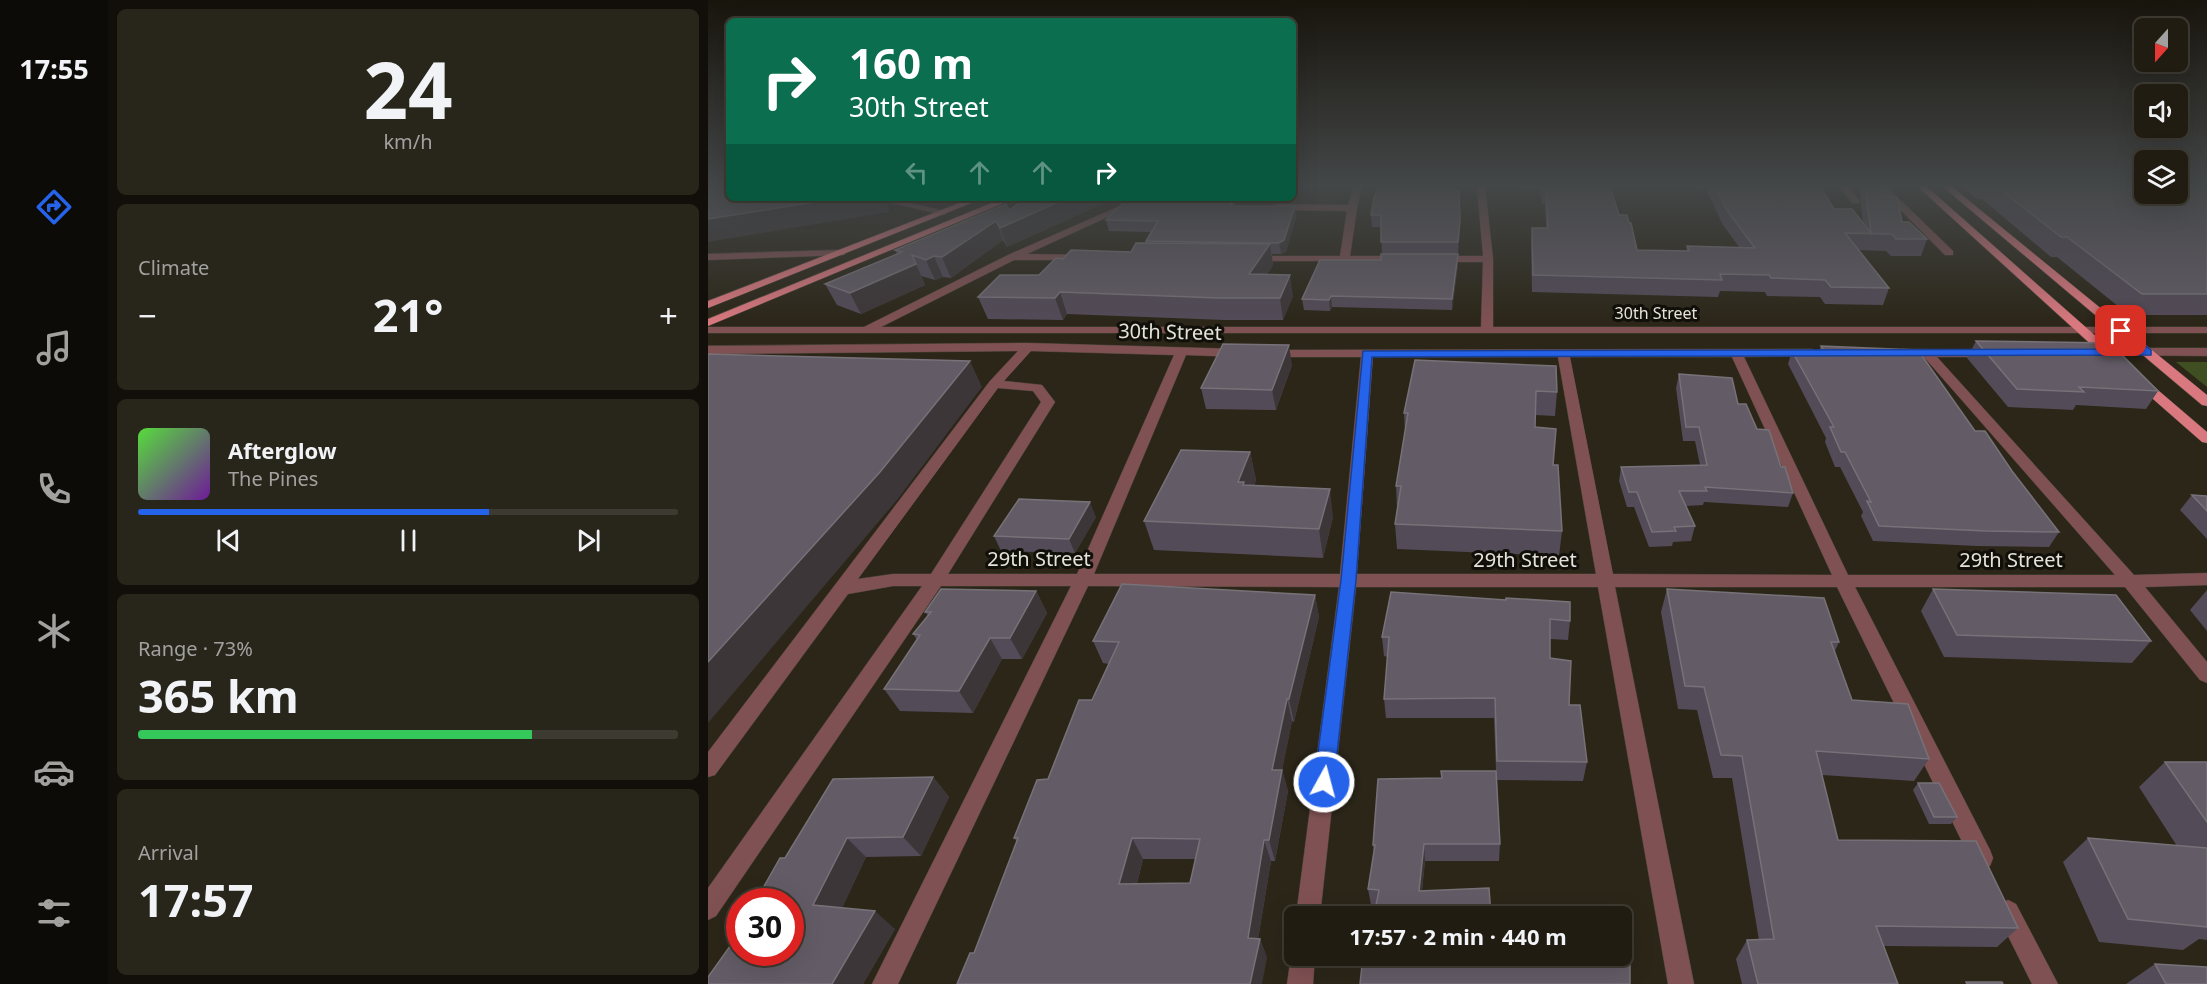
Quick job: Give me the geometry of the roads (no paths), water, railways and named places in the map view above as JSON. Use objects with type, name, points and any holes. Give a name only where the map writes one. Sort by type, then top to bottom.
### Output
[{"type":"main road","points":[[708,305],[893,232]]},
{"type":"main road","points":[[708,323],[930,232]]},
{"type":"main road","points":[[1973,232],[2207,439]]},
{"type":"main road","points":[[2001,232],[2207,402]]},
{"type":"street","points":[[866,330],[1012,257],[1070,232]]},
{"type":"street","points":[[1346,258],[1349,232]]},
{"type":"street","points":[[1485,232],[1488,259],[1487,330]]},
{"type":"street","points":[[1928,232],[1949,252]]},
{"type":"street","points":[[708,257],[840,253]]},
{"type":"street","points":[[1012,257],[1096,258]]},
{"type":"street","points":[[1239,260],[1417,259]]},
{"type":"street","points":[[1428,259],[1488,259]]},
{"type":"street","name":"30th Street","points":[[708,330],[2207,330]]},
{"type":"street","points":[[708,768],[995,384],[1028,347]]},
{"type":"street","name":"30th Street","points":[[708,350],[1028,347],[1181,353],[1820,353]]},
{"type":"street","points":[[741,367],[742,348]]},
{"type":"street","points":[[966,360],[991,348]]},
{"type":"street","points":[[2083,352],[2207,352]]},
{"type":"street","points":[[885,984],[1083,580],[1181,353]]},
{"type":"street","points":[[1309,906],[1348,580],[1367,353]]},
{"type":"street","points":[[1563,353],[1681,984]]},
{"type":"street","points":[[1736,353],[1843,581],[1992,878]]},
{"type":"street","points":[[1892,353],[1999,353]]},
{"type":"street","points":[[1927,353],[2130,581],[2207,675]]},
{"type":"street","points":[[708,908],[936,580],[1048,402],[1037,388],[995,384]]},
{"type":"street","name":"29th Street","points":[[843,588],[893,580],[2130,581],[2207,579]]},
{"type":"street","points":[[2002,899],[2045,984]]},
{"type":"street","points":[[1300,984],[1302,966]]}]
